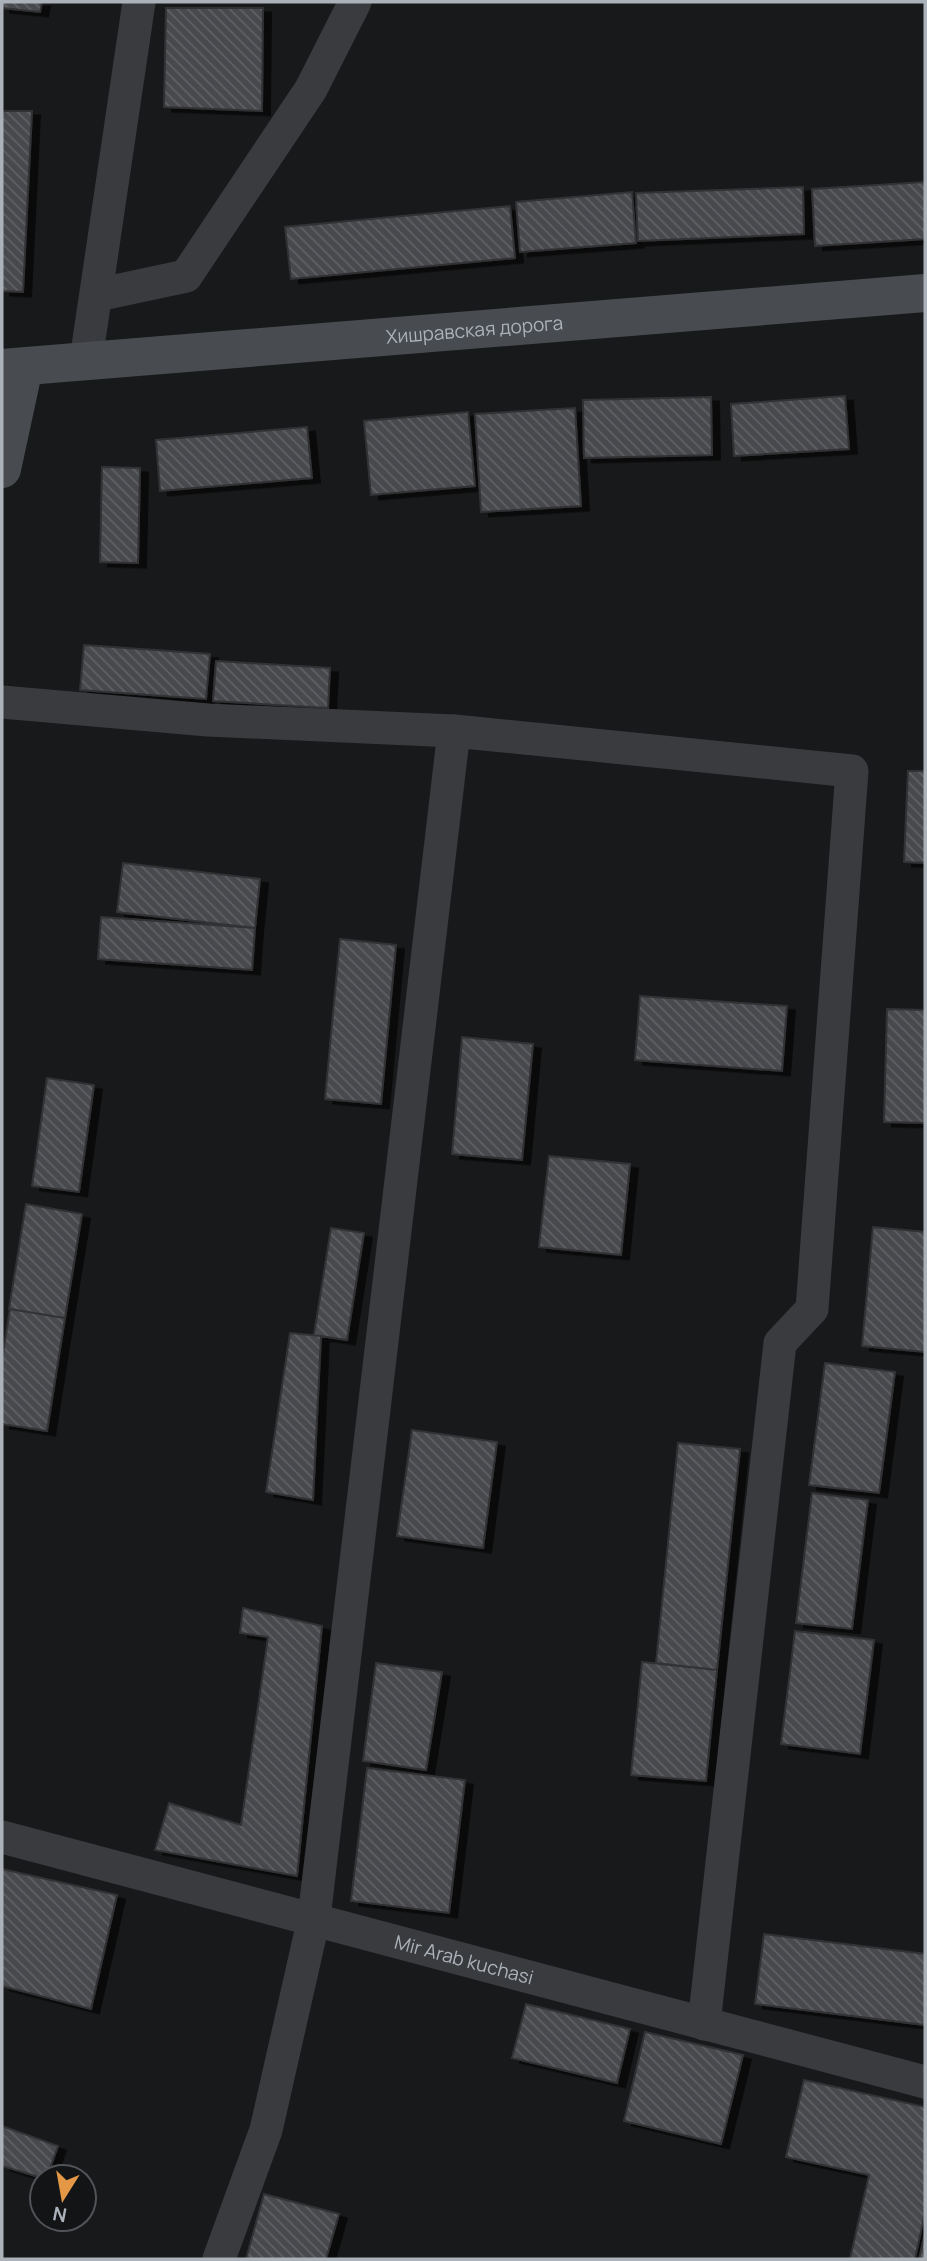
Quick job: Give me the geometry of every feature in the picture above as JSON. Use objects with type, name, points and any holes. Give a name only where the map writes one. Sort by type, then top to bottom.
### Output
[{"type":"main road","name":"Хишравская дорога","points":[[13,368],[925,293]]},
{"type":"main road","points":[[2,469],[13,368]]},
{"type":"street","points":[[86,360],[139,2]]},
{"type":"street","points":[[97,295],[186,276],[311,89],[355,2]]},
{"type":"street","points":[[2,702],[208,720],[454,731],[852,771],[812,1309],[780,1343],[704,2024]]},
{"type":"street","points":[[219,2259],[266,2130],[314,1918],[454,731]]},
{"type":"street","name":"Mir Arab kuchasi","points":[[2,1836],[925,2082]]},
{"type":"building","points":[[2,2],[42,2],[40,12],[2,8]]},
{"type":"building","points":[[166,8],[263,8],[262,111],[164,107]]},
{"type":"building","points":[[2,111],[32,111],[23,292],[2,291]]},
{"type":"building","points":[[925,182],[925,239],[815,246],[812,189]]},
{"type":"building","points":[[803,187],[804,234],[638,241],[636,193]]},
{"type":"building","points":[[632,192],[636,243],[520,252],[516,202]]},
{"type":"building","points":[[510,206],[515,258],[291,279],[285,227]]},
{"type":"building","points":[[845,396],[849,449],[734,456],[731,404]]},
{"type":"building","points":[[711,397],[712,455],[584,458],[583,400]]},
{"type":"building","points":[[575,408],[581,506],[481,512],[475,414]]},
{"type":"building","points":[[468,412],[475,486],[371,495],[364,421]]},
{"type":"building","points":[[307,427],[312,478],[160,491],[156,440]]},
{"type":"building","points":[[102,467],[140,468],[138,563],[100,562]]},
{"type":"building","points":[[84,645],[210,654],[206,699],[80,690]]},
{"type":"building","points":[[216,661],[330,668],[328,708],[213,701]]},
{"type":"building","points":[[908,771],[925,771],[925,863],[904,862]]},
{"type":"building","points":[[123,863],[260,879],[255,928],[117,912]]},
{"type":"building","points":[[101,917],[255,928],[252,970],[98,959]]},
{"type":"building","points":[[340,939],[396,945],[381,1104],[325,1099]]},
{"type":"building","points":[[640,996],[787,1006],[782,1071],[635,1060]]},
{"type":"building","points":[[887,1009],[925,1010],[925,1123],[884,1122]]},
{"type":"building","points":[[462,1037],[533,1044],[522,1160],[452,1154]]},
{"type":"building","points":[[47,1078],[94,1085],[79,1192],[32,1186]]},
{"type":"building","points":[[549,1156],[630,1164],[621,1255],[539,1247]]},
{"type":"building","points":[[26,1204],[82,1214],[65,1318],[9,1309]]},
{"type":"building","points":[[873,1227],[925,1232],[925,1352],[862,1346]]},
{"type":"building","points":[[331,1228],[364,1233],[347,1340],[314,1335]]},
{"type":"building","points":[[10,1309],[65,1318],[47,1431],[2,1424],[2,1360]]},
{"type":"building","points":[[290,1333],[321,1336],[313,1500],[266,1492]]},
{"type":"building","points":[[825,1363],[895,1372],[879,1493],[809,1485]]},
{"type":"building","points":[[412,1430],[497,1442],[483,1548],[397,1536]]},
{"type":"building","points":[[678,1443],[740,1449],[717,1670],[656,1663]]},
{"type":"building","points":[[812,1493],[868,1500],[852,1629],[796,1623]]},
{"type":"building","points":[[243,1608],[322,1626],[297,1876],[155,1850],[169,1803],[241,1825],[268,1637],[240,1633]]},
{"type":"building","points":[[795,1631],[874,1640],[860,1754],[781,1744]]},
{"type":"building","points":[[642,1662],[717,1670],[706,1781],[631,1775]]},
{"type":"building","points":[[376,1663],[442,1672],[426,1770],[363,1761]]},
{"type":"building","points":[[367,1768],[465,1780],[449,1913],[351,1901]]},
{"type":"building","points":[[2,1869],[117,1895],[91,2009],[2,1986]]},
{"type":"building","points":[[764,1934],[925,1954],[925,2025],[755,2004]]},
{"type":"building","points":[[526,2004],[630,2029],[617,2083],[512,2058]]},
{"type":"building","points":[[645,2032],[743,2055],[721,2144],[624,2121]]},
{"type":"building","points":[[804,2080],[925,2107],[925,2212],[915,2259],[850,2259],[869,2175],[786,2157]]},
{"type":"building","points":[[2,2126],[58,2146],[52,2163],[28,2163],[28,2174],[2,2166]]},
{"type":"building","points":[[264,2194],[339,2214],[326,2259],[246,2259]]},
{"type":"building","points":[[925,2233],[925,2259],[919,2259]]}]
